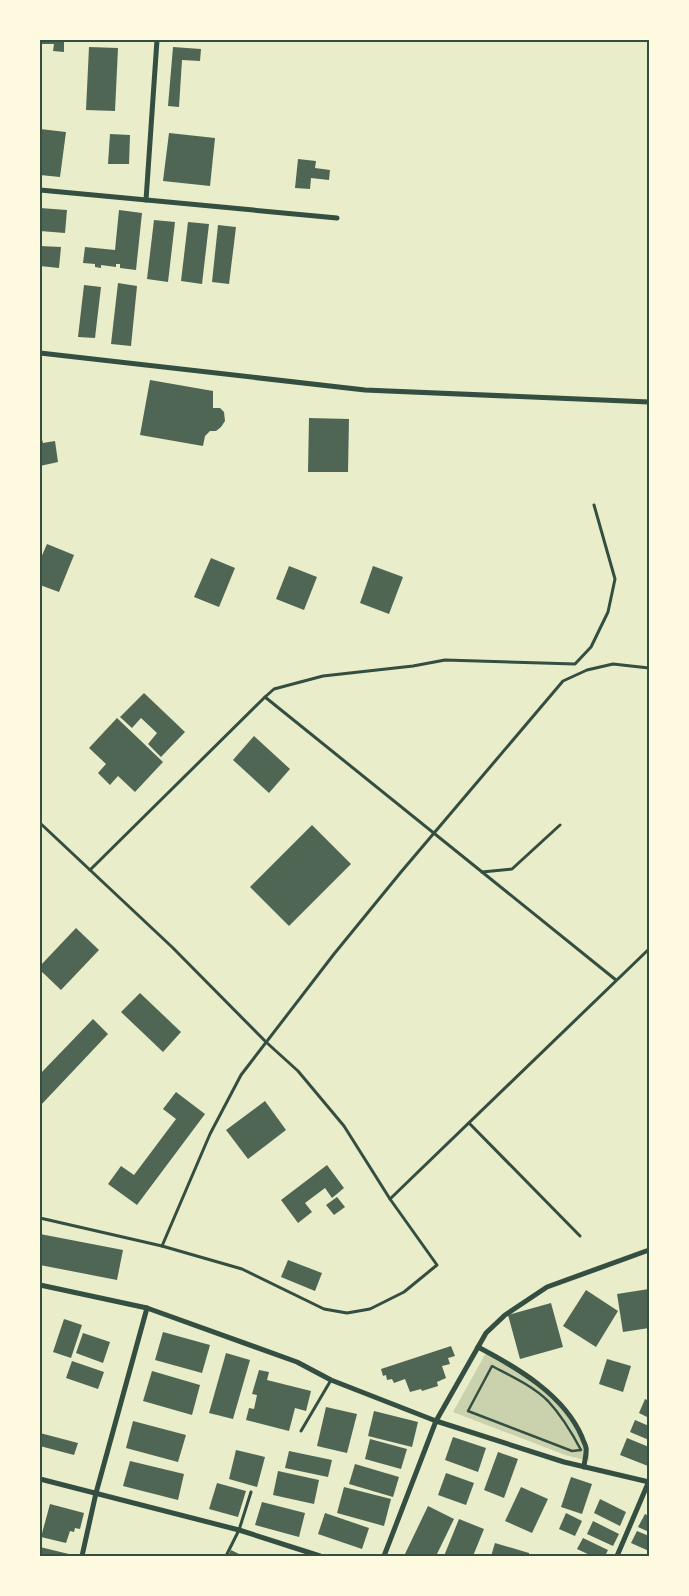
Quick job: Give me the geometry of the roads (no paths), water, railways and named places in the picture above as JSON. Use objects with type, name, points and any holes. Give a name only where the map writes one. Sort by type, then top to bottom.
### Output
[{"type":"street","points":[[146,200],[157,40]]},
{"type":"street","points":[[40,190],[337,218]]},
{"type":"street","points":[[40,353],[365,390],[649,402]]},
{"type":"street","points":[[384,1556],[436,1421],[486,1333],[504,1315],[547,1287],[649,1250]]},
{"type":"street","points":[[40,1285],[147,1308],[296,1362],[331,1380],[436,1421],[584,1467],[649,1481],[617,1556]]},
{"type":"street","points":[[82,1556],[96,1493],[147,1308]]},
{"type":"street","points":[[478,1347],[524,1375],[552,1396],[576,1424],[586,1449],[584,1467]]},
{"type":"street","points":[[40,1479],[239,1530],[320,1556]]},
{"type":"lane","points":[[90,870],[274,689],[324,676],[413,666],[445,660],[575,664],[591,647],[608,612],[614,579],[594,505]]},
{"type":"lane","points":[[162,1246],[210,1134],[241,1076],[334,954],[433,834],[563,681],[587,670],[613,664],[649,668]]},
{"type":"lane","points":[[265,697],[616,980]]},
{"type":"lane","points":[[40,822],[172,946],[266,1042],[298,1071],[344,1126],[390,1199],[437,1264],[404,1292],[370,1309],[347,1313],[324,1309],[242,1268],[162,1246],[40,1218]]},
{"type":"lane","points":[[481,872],[512,869],[560,825]]},
{"type":"lane","points":[[390,1199],[649,949]]},
{"type":"lane","points":[[469,1123],[580,1236]]},
{"type":"lane","points":[[300,1431],[331,1380]]},
{"type":"lane","points":[[226,1556],[239,1530],[251,1492]]}]
